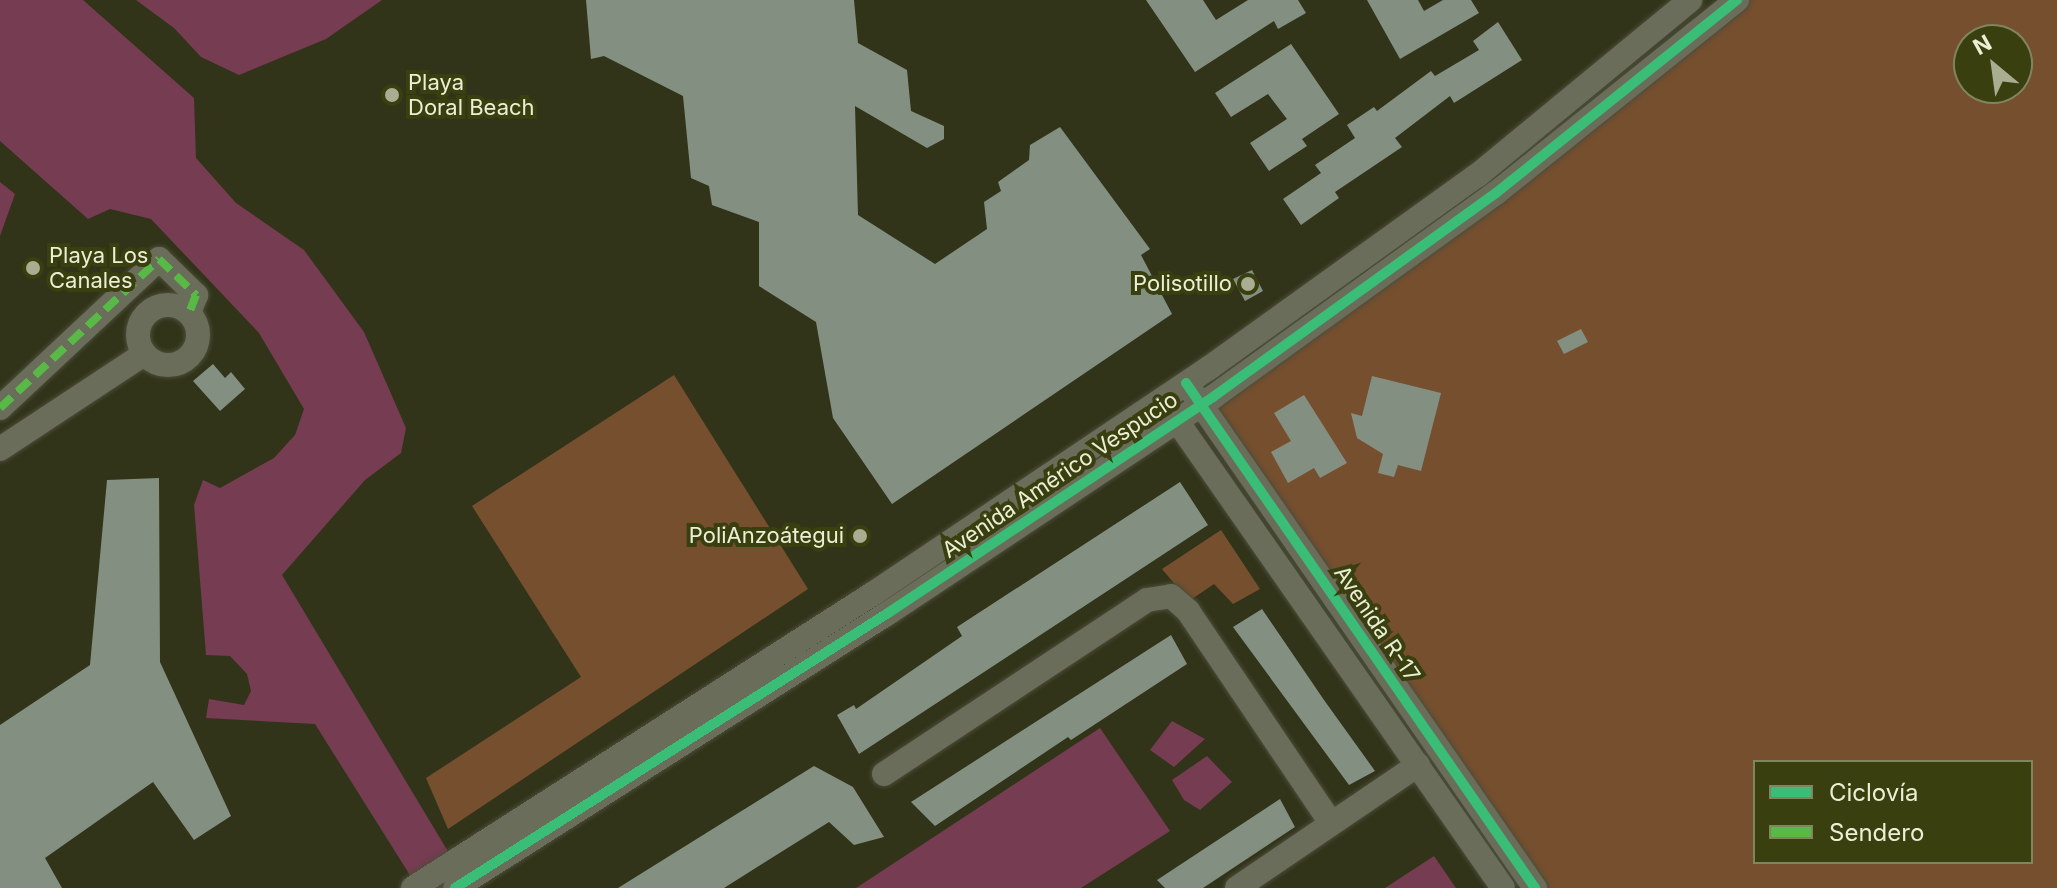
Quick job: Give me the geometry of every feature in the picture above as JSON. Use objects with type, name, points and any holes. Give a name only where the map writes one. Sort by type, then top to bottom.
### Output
[{"type":"street","name":"Avenida Américo Vespucio","points":[[455,888],[476,861],[1162,400],[1478,175],[1690,0]]},
{"type":"street","name":"Avenida Américo Vespucio","points":[[413,888],[476,861],[888,613],[1201,405],[1496,193],[1737,0]]},
{"type":"street","points":[[0,408],[159,259],[196,295],[189,313]]},
{"type":"street","points":[[163,305],[189,313],[199,331],[192,355],[170,366],[144,354],[138,332],[149,312],[163,305]]},
{"type":"street","points":[[0,449],[144,354]]},
{"type":"street","name":"Avenida R-17","points":[[1186,383],[1535,888]]},
{"type":"street","points":[[1162,400],[1503,888]]},
{"type":"street","points":[[884,774],[1147,600],[1171,596],[1188,611],[1331,823]]},
{"type":"street","points":[[1237,888],[1418,765]]},
{"type":"shaded area","points":[[0,0],[83,0],[194,98],[196,158],[236,203],[304,250],[364,332],[406,428],[401,453],[365,480],[282,575],[470,888],[418,888],[315,724],[206,718],[209,699],[244,705],[251,691],[247,674],[230,656],[206,655],[194,505],[203,480],[220,488],[274,458],[295,435],[304,409],[259,333],[151,219],[110,209],[88,219],[0,141]]},
{"type":"shaded area","points":[[136,0],[382,0],[326,39],[239,75],[201,57],[174,28]]},
{"type":"shaded area","points":[[1737,0],[2057,0],[2057,888],[1535,888],[1201,405]]},
{"type":"shaded area","points":[[0,182],[15,194],[0,236]]},
{"type":"shaded area","points":[[674,375],[808,589],[448,829],[426,778],[581,677],[472,506]]},
{"type":"shaded area","points":[[1221,530],[1260,589],[1233,604],[1214,584],[1189,601],[1162,569]]},
{"type":"shaded area","points":[[1172,721],[1205,739],[1174,767],[1150,750]]},
{"type":"shaded area","points":[[1100,728],[1170,831],[1081,888],[856,888]]},
{"type":"shaded area","points":[[1207,756],[1232,782],[1200,810],[1184,800],[1172,780]]},
{"type":"shaded area","points":[[1434,856],[1456,888],[1385,888]]},
{"type":"building","points":[[586,0],[854,0],[858,43],[907,70],[911,111],[944,126],[944,139],[927,148],[855,106],[858,215],[935,264],[987,229],[984,202],[1001,191],[998,182],[1029,160],[1030,145],[1060,127],[1150,249],[1141,255],[1172,314],[892,504],[833,418],[816,322],[759,286],[759,222],[712,205],[709,186],[691,178],[683,96],[604,56],[591,59]]},
{"type":"building","points":[[1146,0],[1203,0],[1216,20],[1248,0],[1298,0],[1306,13],[1278,29],[1274,21],[1195,72]]},
{"type":"building","points":[[1367,0],[1418,0],[1424,11],[1443,0],[1471,0],[1479,13],[1400,59]]},
{"type":"building","points":[[1498,22],[1522,60],[1454,103],[1450,96],[1395,138],[1402,147],[1335,192],[1339,198],[1301,225],[1283,199],[1321,173],[1315,165],[1355,138],[1347,125],[1374,107],[1377,111],[1431,71],[1435,76],[1479,50],[1473,41]]},
{"type":"building","points":[[1291,44],[1339,114],[1302,139],[1307,146],[1269,171],[1250,143],[1287,119],[1268,94],[1231,117],[1215,93]]},
{"type":"building","points":[[1252,270],[1263,291],[1245,301],[1233,279]]},
{"type":"building","points":[[1581,329],[1588,342],[1564,354],[1557,341]]},
{"type":"building","points":[[213,364],[225,378],[231,372],[245,389],[220,411],[193,381]]},
{"type":"building","points":[[1372,376],[1441,393],[1421,471],[1398,465],[1394,477],[1378,473],[1383,454],[1357,438],[1351,413],[1362,416]]},
{"type":"building","points":[[1304,395],[1347,463],[1320,478],[1314,468],[1288,483],[1271,452],[1291,441],[1274,413]]},
{"type":"building","points":[[159,478],[160,662],[231,816],[194,840],[153,782],[45,858],[62,888],[0,888],[0,725],[90,665],[107,480]]},
{"type":"building","points":[[1180,482],[1208,525],[859,754],[837,715],[854,705],[856,709],[962,636],[957,627]]},
{"type":"building","points":[[1262,609],[1375,771],[1349,785],[1233,627]]},
{"type":"building","points":[[1171,635],[1187,664],[1071,740],[1068,737],[935,826],[911,802]]},
{"type":"building","points":[[814,766],[853,787],[884,837],[854,845],[829,822],[724,888],[618,888]]},
{"type":"building","points":[[1280,799],[1295,827],[1203,888],[1165,888],[1157,880]]},
{"type":"marked path","points":[[0,408],[159,259],[196,295],[189,313]]},
{"type":"cycle path","points":[[455,888],[888,613],[1213,397],[1496,193],[1737,0]]},
{"type":"cycle path","points":[[1186,383],[1535,888]]},
{"type":"place","name":"Playa Doral Beach","points":[[392,95]]},
{"type":"place","name":"Playa Los Canales","points":[[33,268]]},
{"type":"place","name":"Polisotillo","points":[[1248,284]]},
{"type":"place","name":"PoliAnzoátegui","points":[[860,536]]}]
